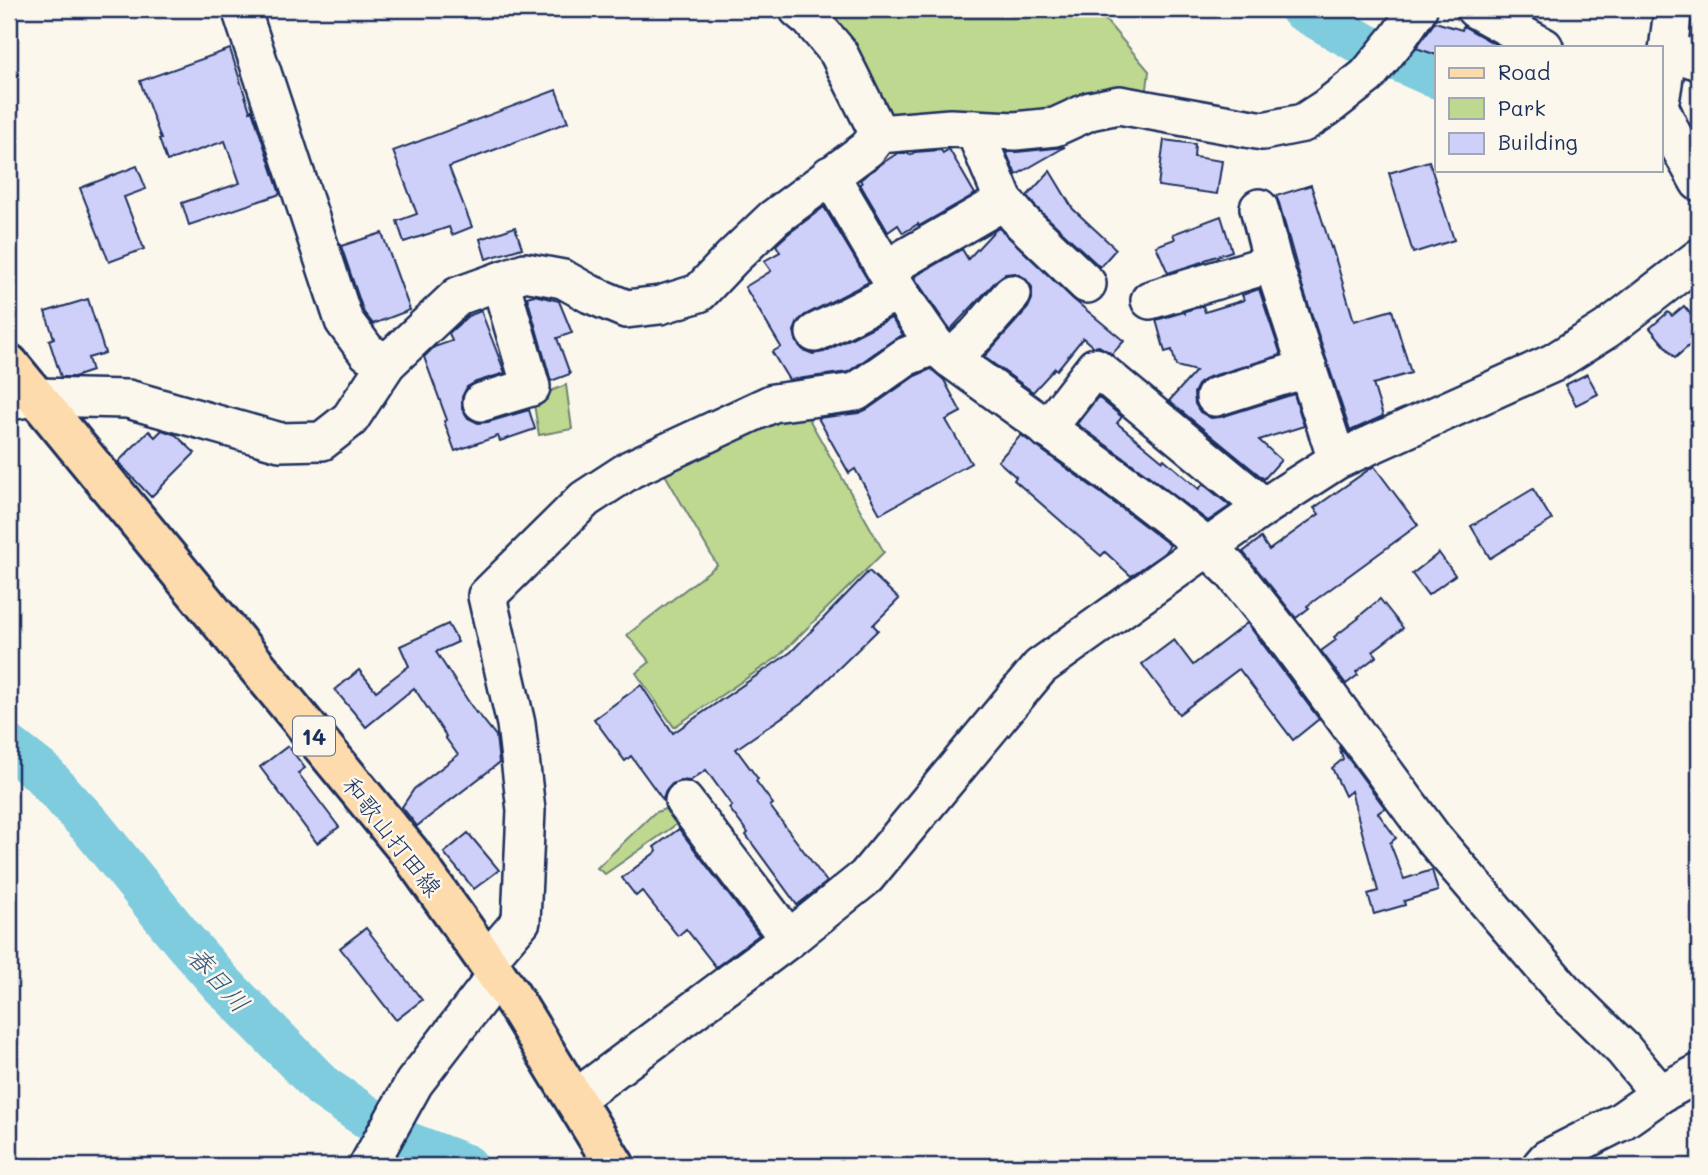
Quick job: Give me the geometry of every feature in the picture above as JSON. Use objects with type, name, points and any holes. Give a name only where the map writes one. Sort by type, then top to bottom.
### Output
[{"type":"main road","name":"和歌山打田線","points":[[9,364],[22,399],[410,853],[510,994],[615,1166]]},
{"type":"street","points":[[241,9],[344,321],[367,352],[387,362]]},
{"type":"street","points":[[798,9],[838,52],[879,134]]},
{"type":"street","points":[[22,399],[128,399],[280,442],[322,441],[350,419],[387,362],[458,296],[525,272],[563,279],[590,295],[626,309],[660,305],[699,293],[774,218],[867,149],[879,134],[950,128],[1014,131],[1055,127],[1090,111],[1119,105],[1263,131],[1303,123],[1367,76],[1418,9]]},
{"type":"street","points":[[1475,9],[1543,46]]},
{"type":"street","points":[[1662,94],[1684,56],[1672,9]]},
{"type":"street","points":[[1677,128],[1699,181]]},
{"type":"street","points":[[974,129],[1004,201],[1021,221],[1087,284]]},
{"type":"street","points":[[830,175],[892,280],[943,352],[1137,493],[1208,548],[1232,571],[1290,644],[1433,838],[1563,990],[1623,1049],[1660,1094]]},
{"type":"street","points":[[815,333],[1004,201]]},
{"type":"street","points":[[1259,208],[1273,263],[1337,460]]},
{"type":"street","points":[[583,1114],[866,877],[1040,667],[1264,507],[1337,460],[1553,363],[1607,329],[1699,258]]},
{"type":"street","points":[[1150,300],[1273,263]]},
{"type":"street","points":[[482,402],[531,387],[500,281]]},
{"type":"street","points":[[368,1166],[414,1083],[521,921],[526,810],[516,724],[487,596],[585,499],[631,469],[773,403],[856,392],[905,357],[943,352],[976,335],[1012,294]]},
{"type":"street","points":[[1047,429],[1095,367],[1264,507]]},
{"type":"street","points":[[1216,397],[1308,368]]},
{"type":"street","points":[[684,801],[789,939]]},
{"type":"street","points":[[1541,1166],[1547,1159],[1620,1122],[1660,1094],[1699,1073]]},
{"type":"green space","points":[[849,9],[1096,9],[1149,71],[1146,98],[1041,114],[890,115],[859,63],[826,25]]},
{"type":"green space","points":[[566,385],[572,429],[539,435],[533,398]]},
{"type":"green space","points":[[805,412],[884,552],[778,657],[674,727],[636,673],[650,662],[627,635],[717,565],[659,464],[770,415]]},
{"type":"green space","points":[[678,804],[687,817],[605,874],[597,868],[654,813]]},
{"type":"building","points":[[1435,22],[1462,30],[1463,26],[1498,46],[1435,46],[1435,54],[1416,48]]},
{"type":"building","points":[[230,49],[280,194],[189,225],[182,203],[240,183],[225,141],[167,161],[140,81]]},
{"type":"building","points":[[556,90],[568,122],[449,167],[472,227],[452,235],[449,227],[404,242],[397,221],[417,214],[393,151]]},
{"type":"building","points":[[1164,140],[1195,144],[1194,157],[1222,161],[1217,194],[1158,186]]},
{"type":"building","points":[[1065,147],[1016,175],[1006,152],[1017,152]]},
{"type":"building","points":[[949,149],[975,194],[903,233],[898,225],[888,232],[860,180],[898,153],[910,155],[915,152],[941,150],[943,153]]},
{"type":"building","points":[[1429,161],[1454,240],[1413,253],[1389,173]]},
{"type":"building","points":[[137,166],[146,189],[124,197],[144,249],[109,262],[80,188]]},
{"type":"building","points":[[1050,171],[1073,209],[1116,249],[1100,267],[1027,196]]},
{"type":"building","points":[[1311,185],[1354,321],[1392,310],[1411,373],[1373,384],[1383,416],[1350,431],[1276,196]]},
{"type":"building","points":[[824,207],[869,282],[805,315],[798,321],[794,331],[797,343],[803,350],[813,354],[824,352],[891,318],[903,335],[848,372],[789,380],[772,352],[781,347],[745,287],[771,271],[764,261],[780,252],[776,245]]},
{"type":"building","points":[[1221,216],[1232,251],[1168,273],[1156,246],[1175,239],[1173,234]]},
{"type":"building","points":[[515,227],[522,248],[486,259],[480,239]]},
{"type":"building","points":[[999,228],[1073,299],[1124,341],[1112,354],[1099,346],[1093,347],[1083,338],[1057,370],[1055,368],[1033,392],[984,357],[1028,308],[1032,299],[1032,287],[1025,278],[1015,273],[1005,274],[997,280],[950,330],[914,277],[962,249],[968,259]]},
{"type":"building","points":[[382,233],[410,310],[373,324],[364,313],[341,246]]},
{"type":"building","points":[[1259,289],[1281,355],[1209,377],[1199,383],[1194,393],[1195,404],[1200,412],[1211,418],[1294,394],[1304,426],[1259,440],[1281,460],[1264,479],[1169,401],[1196,371],[1176,366],[1172,350],[1165,352],[1156,320],[1203,306],[1205,312],[1244,300],[1242,295]]},
{"type":"building","points":[[534,295],[559,301],[572,333],[557,338],[570,374],[551,381],[527,297]]},
{"type":"building","points":[[88,299],[105,353],[88,358],[92,371],[74,377],[61,377],[49,340],[54,338],[45,312]]},
{"type":"building","points":[[1684,306],[1699,324],[1699,337],[1675,358],[1650,328],[1668,312],[1672,316]]},
{"type":"building","points":[[481,311],[505,373],[467,387],[462,397],[462,409],[468,418],[478,423],[529,410],[535,429],[500,441],[498,436],[455,451],[444,421],[447,420],[424,357],[434,347],[452,341],[449,333],[468,316]]},
{"type":"building","points":[[931,369],[944,380],[961,412],[946,420],[971,463],[880,514],[855,469],[849,473],[818,418],[859,413],[915,376]]},
{"type":"building","points":[[1587,374],[1598,394],[1576,405],[1565,385]]},
{"type":"building","points":[[1098,397],[1122,417],[1117,423],[1163,461],[1164,459],[1199,489],[1203,484],[1230,506],[1208,521],[1077,424]]},
{"type":"building","points":[[162,430],[176,435],[195,453],[151,497],[118,462],[149,431],[155,437]]},
{"type":"building","points":[[1021,435],[1170,545],[1164,553],[1131,576],[1105,552],[1101,556],[1014,480],[1016,477],[998,461]]},
{"type":"building","points":[[1374,466],[1418,525],[1307,606],[1309,608],[1296,618],[1243,552],[1261,538],[1269,550],[1319,514],[1314,508]]},
{"type":"building","points":[[1533,489],[1552,520],[1490,558],[1471,526]]},
{"type":"building","points":[[1439,553],[1455,575],[1428,595],[1412,574]]},
{"type":"building","points":[[869,571],[899,599],[873,625],[878,630],[804,702],[736,749],[773,804],[770,806],[827,882],[797,905],[746,835],[748,833],[729,808],[732,806],[706,770],[690,781],[681,780],[672,784],[665,792],[663,800],[631,756],[625,761],[594,719],[641,685],[673,733],[791,652]]},
{"type":"building","points":[[1380,599],[1403,628],[1373,651],[1377,656],[1356,672],[1358,675],[1346,684],[1321,651]]},
{"type":"building","points":[[1247,623],[1319,719],[1293,740],[1239,669],[1179,714],[1142,664],[1174,640],[1193,665]]},
{"type":"building","points":[[448,624],[458,642],[436,652],[476,713],[496,736],[499,763],[417,826],[402,807],[414,789],[458,755],[414,688],[366,727],[335,690],[359,670],[376,691],[409,666],[400,646]]},
{"type":"building","points":[[288,746],[305,768],[298,773],[339,827],[317,843],[260,767]]},
{"type":"building","points":[[1339,746],[1385,808],[1378,813],[1396,838],[1390,843],[1404,879],[1432,870],[1438,891],[1374,914],[1368,894],[1378,891],[1351,791],[1345,796],[1332,768],[1343,759]]},
{"type":"building","points":[[679,829],[759,935],[716,967],[686,929],[678,936],[642,891],[636,896],[622,878],[657,851],[654,847]]},
{"type":"building","points":[[468,833],[499,870],[474,889],[444,853]]},
{"type":"building","points":[[366,928],[422,1000],[396,1020],[340,948]]},
{"type":"waterway","points":[[1302,9],[1365,45],[1435,76]]},
{"type":"waterway","name":"春日川","points":[[9,747],[41,772],[90,825],[221,983],[324,1088],[406,1143],[466,1166]]}]
